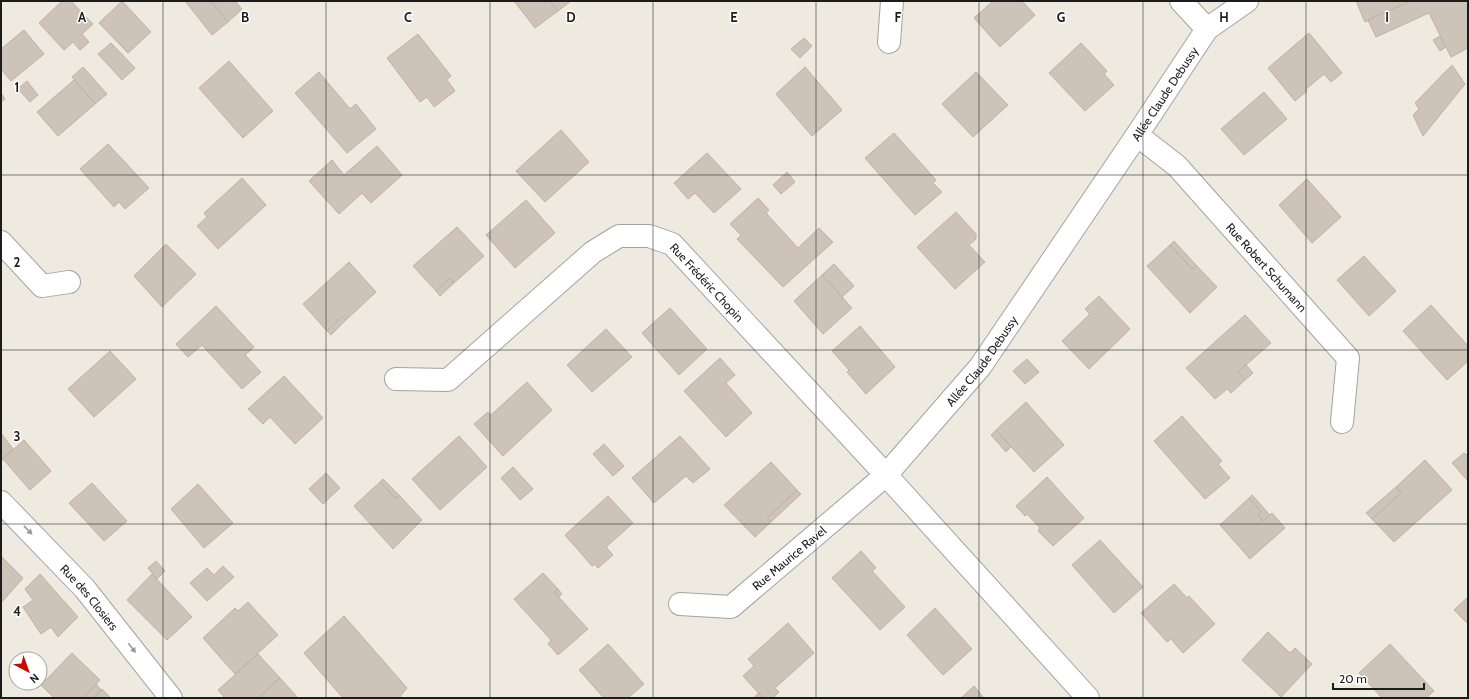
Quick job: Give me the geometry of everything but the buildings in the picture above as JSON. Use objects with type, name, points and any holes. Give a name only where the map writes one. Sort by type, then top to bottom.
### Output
[{"type":"street","points":[[889,42],[892,1]]},
{"type":"street","points":[[1181,1],[1207,29]]},
{"type":"street","name":"Allée Claude Debussy","points":[[886,475],[980,367],[1138,135],[1207,29],[1247,1]]},
{"type":"street","name":"Rue Robert Schumann","points":[[1138,135],[1177,166],[1348,358],[1342,422]]},
{"type":"street","name":"Rue Frédéric Chopin","points":[[396,379],[448,380],[593,252],[619,236],[649,236],[672,244],[886,475]]},
{"type":"street","points":[[1,242],[42,286],[69,282]]},
{"type":"street","points":[[886,475],[1088,698]]},
{"type":"street","name":"Rue Maurice Ravel","points":[[680,604],[731,607],[886,475]]},
{"type":"street","name":"Rue des Closiers","points":[[1,502],[85,589],[172,698]]}]
